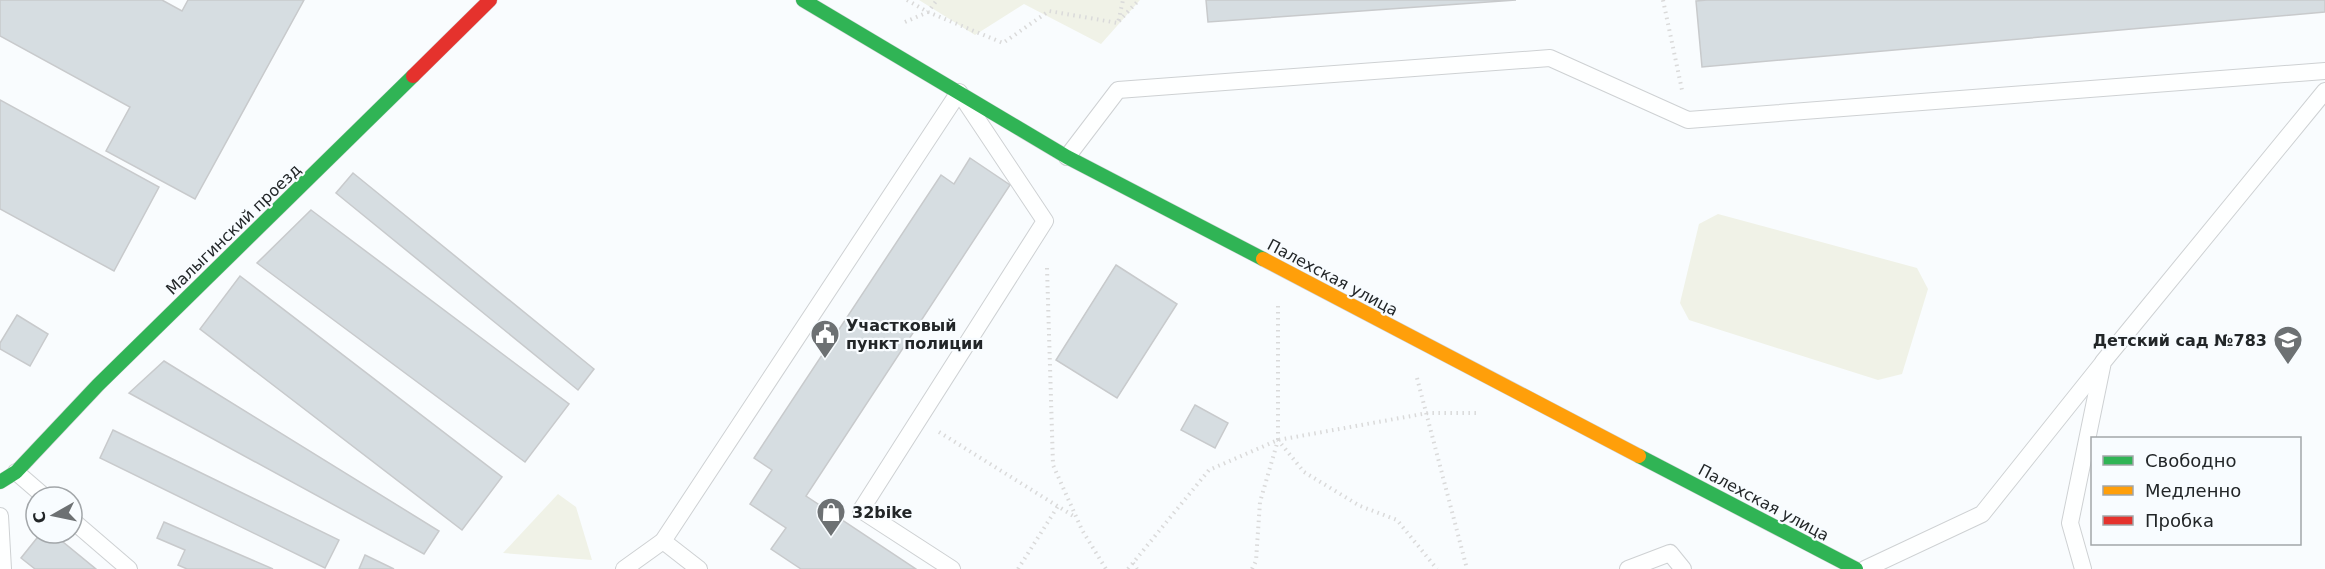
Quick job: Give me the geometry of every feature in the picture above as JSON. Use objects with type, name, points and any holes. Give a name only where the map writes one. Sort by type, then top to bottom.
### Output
[{"type":"street","name":"Малыгинский проезд","points":[[0,482],[15,472],[98,385],[490,0]]},
{"type":"street","name":"Палехская улица","points":[[803,0],[1067,156],[1856,569]]},
{"type":"lane","points":[[1067,156],[1119,90],[1550,58],[1688,120],[2325,71]]},
{"type":"lane","points":[[1865,569],[1982,514],[2325,91]]},
{"type":"lane","points":[[624,569],[663,541],[959,92],[1045,221],[861,510],[952,569]]},
{"type":"lane","points":[[2083,569],[2070,523],[2103,362]]},
{"type":"lane","points":[[15,472],[31,485]]},
{"type":"lane","points":[[0,516],[3,569]]},
{"type":"lane","points":[[84,530],[129,569]]},
{"type":"lane","points":[[663,541],[699,569]]},
{"type":"lane","points":[[1628,569],[1670,553],[1683,569]]},
{"type":"path","points":[[907,0],[928,12],[1003,43],[1049,11],[1118,22]]},
{"type":"path","points":[[1118,22],[1124,0]]},
{"type":"path","points":[[1118,22],[1139,0]]},
{"type":"path","points":[[1663,0],[1688,120]]},
{"type":"path","points":[[1047,268],[1053,465],[1076,517],[1106,569]]},
{"type":"path","points":[[1252,569],[1256,561],[1260,502],[1278,440],[1278,306]]},
{"type":"path","points":[[1417,378],[1467,569]]},
{"type":"path","points":[[1128,569],[1209,470],[1278,440],[1428,413],[1486,413]]},
{"type":"path","points":[[919,420],[1076,517]]},
{"type":"path","points":[[1278,440],[1304,471],[1360,506],[1397,520],[1437,569]]},
{"type":"path","points":[[1018,569],[1058,506]]},
{"type":"path","points":[[1133,563],[1137,569]]},
{"type":"shaded area","points":[[919,0],[1140,0],[1101,44],[1024,4],[975,35]]},
{"type":"shaded area","points":[[1718,214],[1917,268],[1928,289],[1902,374],[1878,380],[1689,320],[1680,303],[1699,224]]},
{"type":"shaded area","points":[[558,494],[576,507],[592,560],[503,553]]},
{"type":"building","points":[[0,0],[162,0],[182,11],[188,0],[304,0],[195,199],[106,151],[130,107],[0,36]]},
{"type":"building","points":[[1206,0],[1516,0],[1208,22]]},
{"type":"building","points":[[2325,0],[2325,12],[1702,67],[1696,1]]},
{"type":"building","points":[[0,100],[159,187],[114,271],[0,209]]},
{"type":"building","points":[[970,158],[1010,185],[806,496],[916,569],[801,569],[771,549],[786,528],[750,504],[772,470],[754,458],[941,175],[954,184]]},
{"type":"building","points":[[353,173],[594,369],[578,390],[336,193]]},
{"type":"building","points":[[311,210],[569,404],[525,462],[257,263]]},
{"type":"building","points":[[1116,265],[1177,304],[1117,398],[1056,360]]},
{"type":"building","points":[[240,276],[502,477],[462,530],[200,329]]},
{"type":"building","points":[[17,315],[48,334],[30,366],[0,349],[0,343]]},
{"type":"building","points":[[164,361],[439,531],[424,554],[129,393]]},
{"type":"building","points":[[1195,405],[1228,423],[1215,448],[1181,430]]},
{"type":"building","points":[[113,430],[339,540],[325,568],[100,458]]},
{"type":"building","points":[[164,522],[273,569],[187,569],[178,565],[185,550],[157,538]]},
{"type":"building","points":[[31,545],[67,545],[96,569],[35,569],[21,558]]},
{"type":"building","points":[[365,555],[394,569],[359,569]]},
{"type":"traffic: fast","points":[[803,0],[1067,157],[1263,259]]},
{"type":"traffic: fast","points":[[0,482],[16,472],[98,385],[413,76]]},
{"type":"traffic: fast","points":[[1639,456],[1856,569]]},
{"type":"traffic: slow","points":[[1263,259],[1639,456]]},
{"type":"traffic: jam","points":[[413,76],[490,0]]},
{"type":"place","name":"Участковый пункт полиции","points":[[825,360]]},
{"type":"place","name":"Детский сад №783","points":[[2288,366]]},
{"type":"place","name":"32bike","points":[[831,538]]}]
